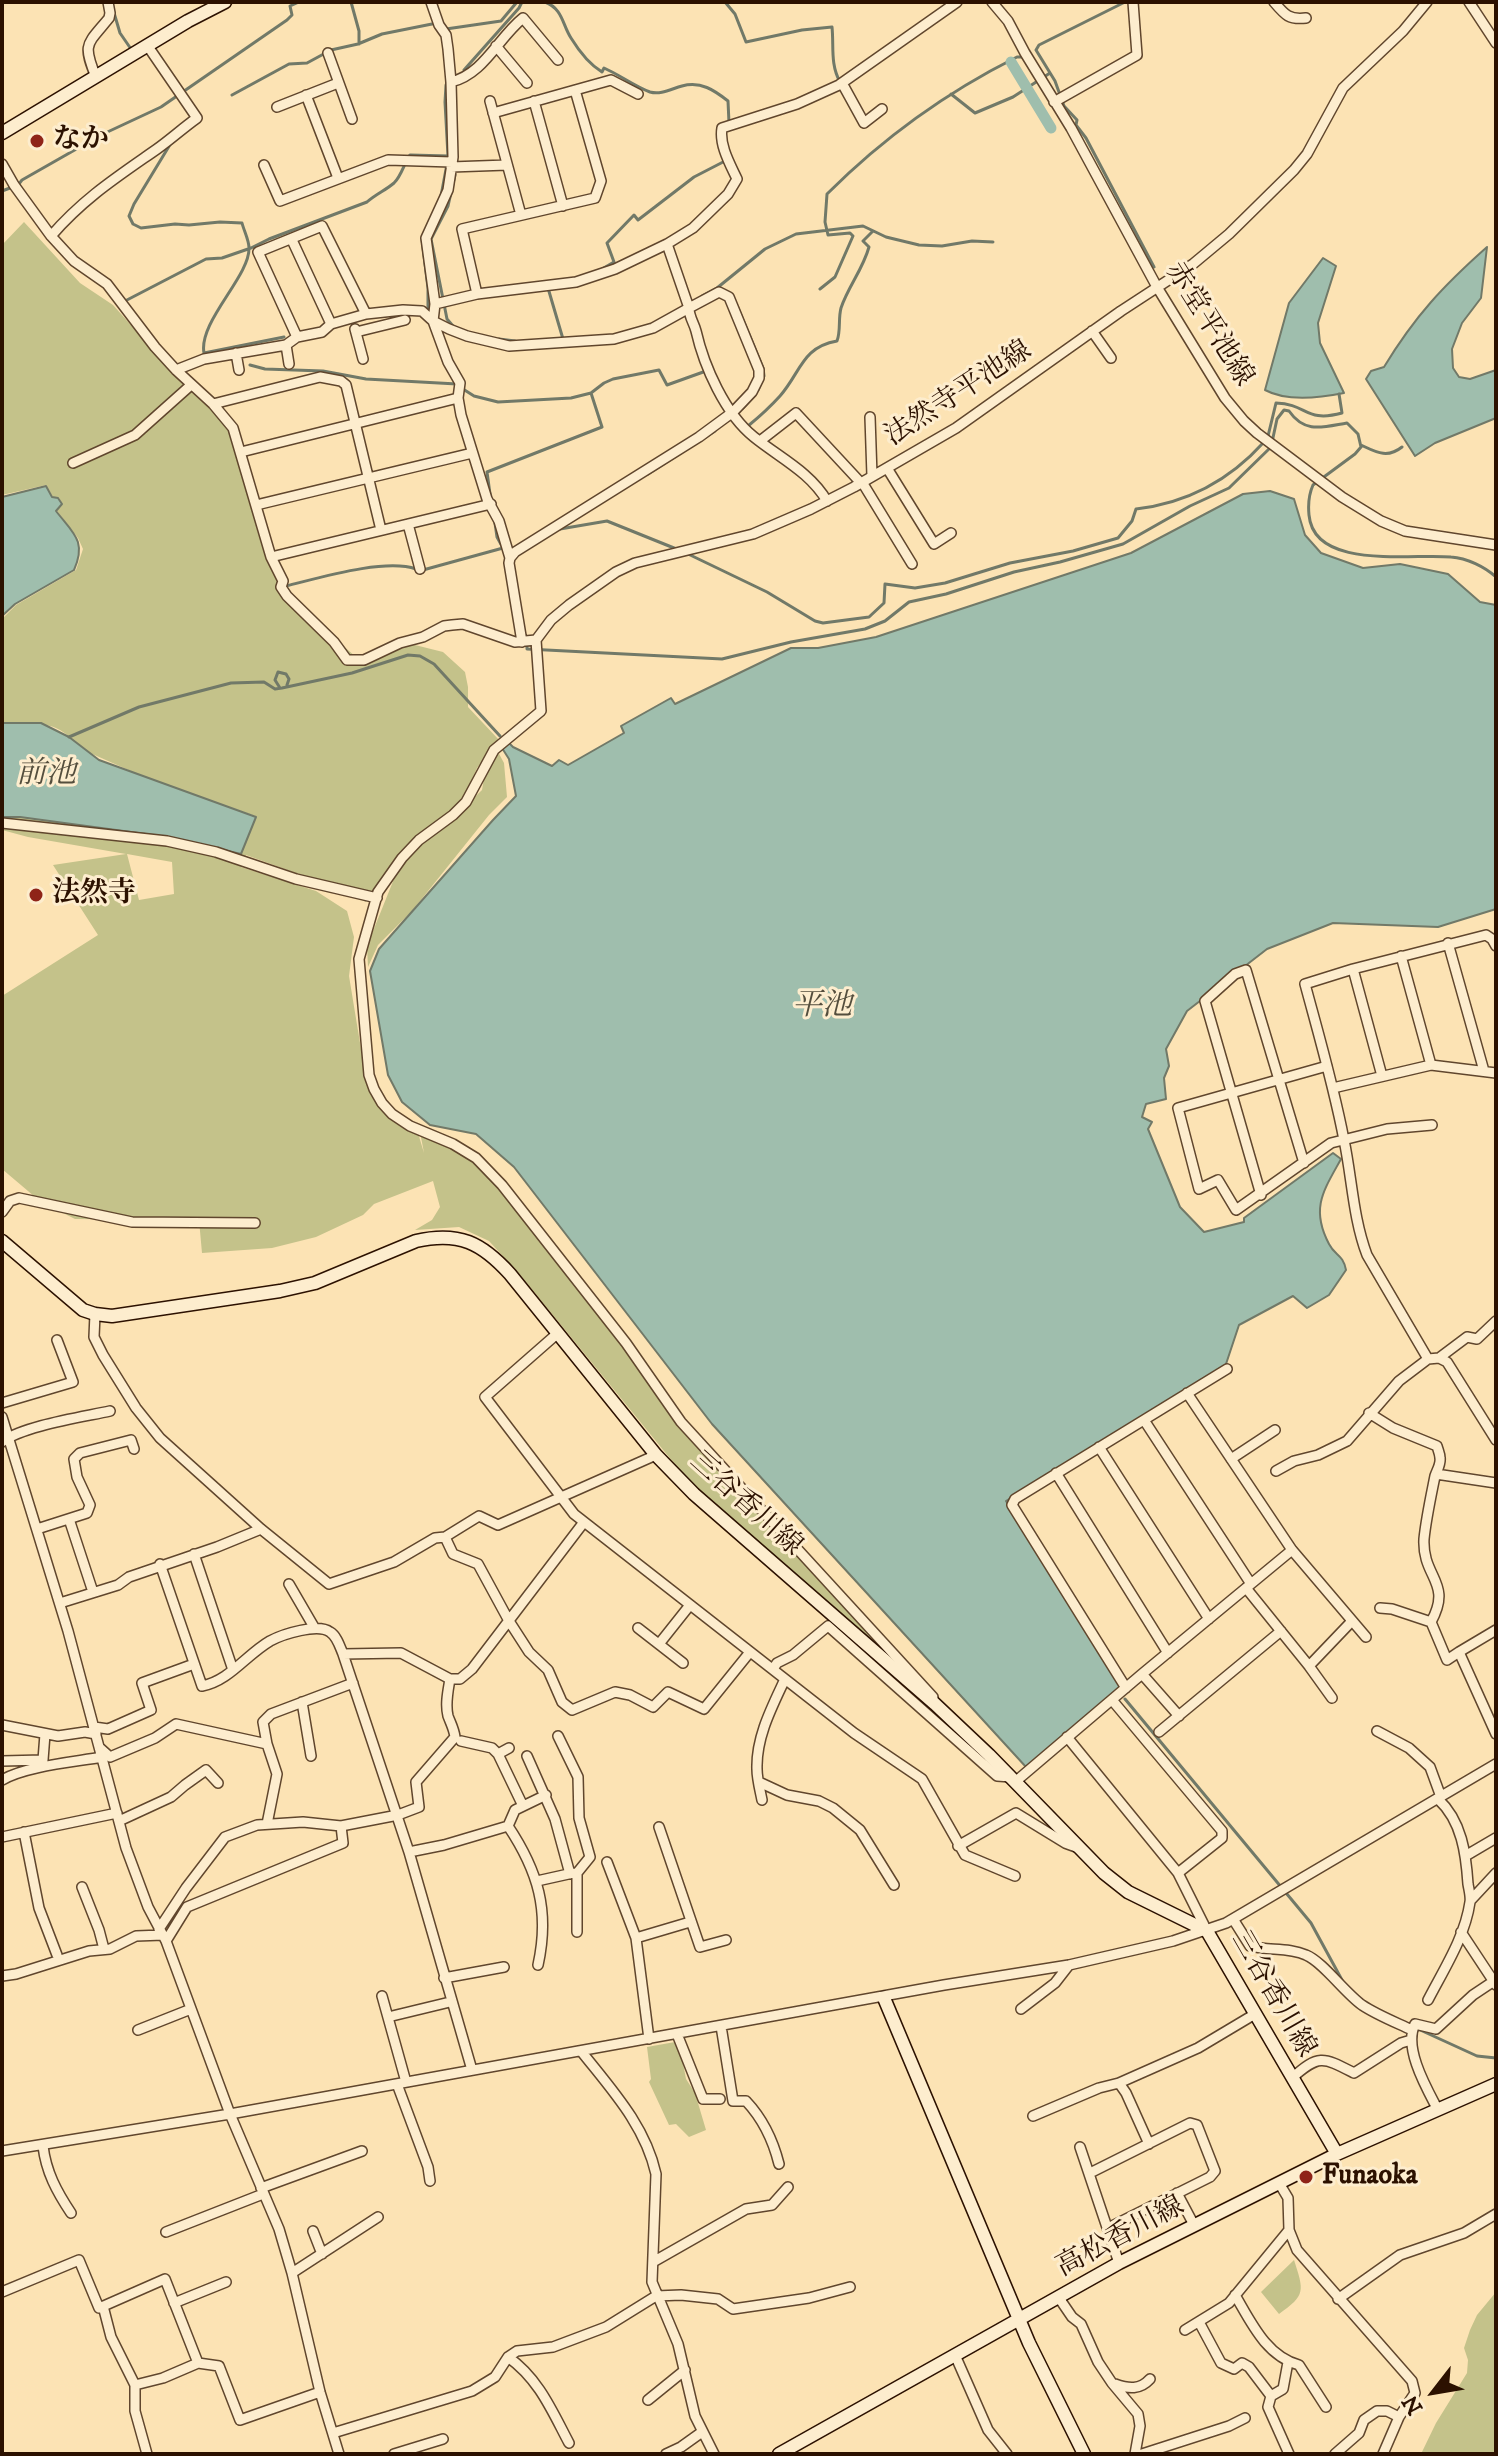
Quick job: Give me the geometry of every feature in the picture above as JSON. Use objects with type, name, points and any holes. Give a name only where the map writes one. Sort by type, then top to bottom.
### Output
[{"type":"main road","points":[[2,133],[147,45],[225,2]]},
{"type":"main road","name":"三谷香川線","points":[[95,1314],[127,1315],[280,1291],[315,1283],[416,1241],[434,1237],[454,1237],[484,1249],[497,1260],[558,1333],[656,1455],[694,1494],[935,1704],[1104,1873],[1128,1892],[1207,1931],[1337,2154]]},
{"type":"main road","points":[[2,1241],[83,1310],[95,1314]]},
{"type":"main road","points":[[884,1998],[1019,2319],[1084,2454]]},
{"type":"main road","name":"高松香川線","points":[[779,2454],[1119,2263],[1337,2154],[1496,2084]]},
{"type":"street","points":[[96,77],[87,46],[109,18],[108,2]]},
{"type":"street","points":[[431,2],[446,35],[451,82],[451,165],[443,203],[426,238],[435,304],[433,321],[448,362],[460,383],[458,398],[472,453],[510,558],[522,642]]},
{"type":"street","points":[[435,304],[477,294],[559,285],[591,278],[667,244],[693,228],[728,194],[736,181],[727,161],[720,133],[722,128],[797,104],[842,83],[944,6],[957,2]]},
{"type":"street","name":"赤堂平池線","points":[[992,2],[1008,21],[1086,153],[1157,287],[1225,398],[1257,433],[1342,497],[1381,521],[1405,531],[1496,545]]},
{"type":"street","points":[[1054,102],[1137,55],[1133,2]]},
{"type":"street","points":[[1274,2],[1293,20],[1306,18]]},
{"type":"street","name":"法然寺平池線","points":[[536,640],[551,620],[616,572],[635,563],[753,534],[827,501],[887,468],[956,428],[1193,264],[1229,234],[1294,170],[1307,154],[1343,88],[1403,31],[1427,2]]},
{"type":"street","points":[[1469,2],[1496,43]]},
{"type":"street","points":[[451,82],[465,78],[476,70],[523,18],[558,60]]},
{"type":"street","points":[[51,236],[105,184],[197,118],[147,45]]},
{"type":"street","points":[[496,46],[527,83]]},
{"type":"street","points":[[328,53],[352,119]]},
{"type":"street","points":[[493,113],[611,80],[638,94]]},
{"type":"street","points":[[277,107],[338,83]]},
{"type":"street","points":[[842,83],[864,123],[882,109]]},
{"type":"street","points":[[477,294],[462,229],[595,198],[601,181],[575,90]]},
{"type":"street","points":[[306,95],[338,178]]},
{"type":"street","points":[[490,101],[521,215]]},
{"type":"street","points":[[534,101],[563,206]]},
{"type":"street","points":[[264,165],[280,201],[388,160],[507,165]]},
{"type":"street","points":[[2,164],[51,236],[74,261],[115,292],[155,347],[233,428],[271,557],[283,581],[281,587],[334,642],[347,660],[364,660],[400,643],[452,625],[463,624],[515,642],[536,640],[541,711],[497,747],[466,802],[419,840],[386,878],[377,898],[359,959],[369,1075],[382,1103],[410,1126],[453,1144],[476,1158],[502,1185],[626,1343],[681,1422],[902,1661],[933,1697],[935,1704]]},
{"type":"street","points":[[297,337],[258,252],[322,226],[366,314]]},
{"type":"street","points":[[292,240],[331,324]]},
{"type":"street","points":[[667,244],[696,329],[698,348],[716,387],[740,423],[810,477],[827,501]]},
{"type":"street","points":[[176,370],[204,359],[286,345],[297,337],[322,332],[331,324],[366,314],[422,311],[433,321],[467,336],[509,346],[574,343],[614,339],[647,331],[719,292],[725,294],[759,370],[759,378],[747,399],[699,437],[510,558]]},
{"type":"street","points":[[353,318],[363,359]]},
{"type":"street","points":[[356,332],[405,320]]},
{"type":"street","points":[[1092,331],[1111,358]]},
{"type":"street","points":[[286,345],[289,364]]},
{"type":"street","points":[[236,353],[239,370]]},
{"type":"street","points":[[213,404],[320,377],[341,381],[346,385],[381,530]]},
{"type":"street","points":[[73,463],[135,435],[191,385]]},
{"type":"street","points":[[241,452],[458,398]]},
{"type":"street","points":[[760,441],[796,413],[862,482],[912,564]]},
{"type":"street","points":[[870,417],[872,476]]},
{"type":"street","points":[[779,426],[787,435]]},
{"type":"street","points":[[812,449],[821,440]]},
{"type":"street","points":[[256,505],[472,453]]},
{"type":"street","points":[[887,468],[920,512],[934,544],[951,533]]},
{"type":"street","points":[[271,557],[491,504]]},
{"type":"street","points":[[408,524],[420,569]]},
{"type":"street","points":[[2,823],[167,841],[216,852],[296,879],[377,898]]},
{"type":"street","points":[[1496,946],[1486,935],[1305,984],[1333,1088],[1360,1237],[1367,1255],[1433,1358],[1447,1362],[1496,1440]]},
{"type":"street","points":[[1448,943],[1484,1071]]},
{"type":"street","points":[[1401,956],[1431,1065]]},
{"type":"street","points":[[1353,969],[1382,1076]]},
{"type":"street","points":[[1261,1195],[1205,1001],[1235,974],[1246,970],[1304,1163]]},
{"type":"street","points":[[1333,1088],[1431,1065],[1496,1073]]},
{"type":"street","points":[[1327,1066],[1178,1108],[1199,1189],[1218,1180],[1236,1210],[1331,1143],[1387,1129],[1432,1125]]},
{"type":"street","points":[[2,1212],[10,1201],[19,1198],[132,1222],[255,1223]]},
{"type":"street","points":[[95,1314],[94,1337],[136,1408],[160,1438],[261,1529],[329,1584],[394,1562],[479,1516],[498,1525],[656,1455]]},
{"type":"street","points":[[1276,1471],[1347,1441],[1399,1381],[1467,1337],[1477,1339],[1496,1321]]},
{"type":"street","points":[[558,1333],[485,1397],[574,1514],[854,1733],[922,1779],[965,1855],[1015,1876]]},
{"type":"street","points":[[2,1403],[73,1382],[57,1340]]},
{"type":"street","points":[[1126,1688],[1012,1505],[1015,1499],[1056,1473],[1227,1369]]},
{"type":"street","points":[[1187,1393],[1292,1550],[1366,1637]]},
{"type":"street","points":[[5,1440],[53,1424],[110,1411]]},
{"type":"street","points":[[1369,1413],[1393,1428],[1437,1446],[1441,1459],[1424,1539],[1425,1561],[1440,1592],[1438,1610],[1431,1622]]},
{"type":"street","points":[[2,1417],[5,1440],[60,1603],[126,1848],[148,1907],[163,1935],[230,2114],[279,2229],[333,2433],[335,2453]]},
{"type":"street","points":[[1144,1420],[1248,1586],[1332,1698]]},
{"type":"street","points":[[1231,1459],[1275,1430]]},
{"type":"street","points":[[37,1529],[87,1513],[90,1505],[77,1477],[74,1459],[80,1453],[131,1440],[134,1449]]},
{"type":"street","points":[[1099,1447],[1209,1619]]},
{"type":"street","points":[[1056,1473],[1168,1653]]},
{"type":"street","points":[[1436,1474],[1496,1483]]},
{"type":"street","points":[[69,1519],[93,1592]]},
{"type":"street","points":[[343,1654],[401,1653],[450,1679],[460,1679],[472,1669],[584,1522]]},
{"type":"street","points":[[60,1603],[118,1585],[160,1564],[261,1529]]},
{"type":"street","points":[[445,1537],[453,1554],[478,1564],[509,1621],[529,1652],[548,1670],[562,1702],[572,1710],[615,1692],[630,1695],[653,1707],[668,1692],[704,1709],[750,1652]]},
{"type":"street","points":[[773,1669],[828,1626],[997,1776],[1013,1780],[1292,1550]]},
{"type":"street","points":[[194,1554],[233,1670]]},
{"type":"street","points":[[160,1564],[202,1686],[214,1684],[271,1641],[314,1627],[330,1631],[343,1654],[398,1815],[472,2070]]},
{"type":"street","points":[[289,1584],[314,1627]]},
{"type":"street","points":[[659,1644],[690,1605]]},
{"type":"street","points":[[1380,1608],[1431,1622],[1447,1660],[1496,1630]]},
{"type":"street","points":[[1309,1666],[1352,1621]]},
{"type":"street","points":[[638,1628],[683,1663]]},
{"type":"street","points":[[1159,1732],[1281,1631]]},
{"type":"street","points":[[1459,1652],[1496,1734]]},
{"type":"street","points":[[2,1725],[58,1736],[108,1729],[151,1710],[142,1683],[194,1664]]},
{"type":"street","points":[[1142,1674],[1179,1716]]},
{"type":"street","points":[[163,1935],[186,1888],[225,1837],[257,1825],[303,1822],[341,1826],[398,1815],[419,1807],[416,1782],[455,1737],[446,1698],[450,1679]]},
{"type":"street","points":[[762,1800],[756,1770],[764,1725],[785,1679]]},
{"type":"street","points":[[267,1824],[277,1774],[263,1722],[271,1714],[353,1683]]},
{"type":"street","points":[[1112,1700],[1222,1831],[1222,1838],[1178,1873]]},
{"type":"street","points":[[302,1702],[311,1756]]},
{"type":"street","points":[[2,1780],[101,1752],[110,1757],[155,1738],[176,1724],[267,1744]]},
{"type":"street","points":[[1377,1731],[1409,1748],[1430,1767],[1439,1798],[1453,1820],[1467,1855],[1471,1900],[1455,1949],[1428,2000]]},
{"type":"street","points":[[2,1761],[43,1760],[45,1734]]},
{"type":"street","points":[[537,1881],[574,1873],[590,1857],[579,1818],[578,1777],[558,1736]]},
{"type":"street","points":[[1067,1737],[1178,1873],[1207,1931]]},
{"type":"street","points":[[461,1741],[492,1748],[498,1754],[523,1806]]},
{"type":"street","points":[[498,1754],[509,1748]]},
{"type":"street","points":[[527,1756],[546,1795],[574,1873],[577,1932]]},
{"type":"street","points":[[2,2151],[230,2114],[1069,1965],[1173,1941],[1233,1919],[1496,1764]]},
{"type":"street","points":[[2,1837],[118,1817],[171,1797],[206,1770],[218,1783]]},
{"type":"street","points":[[759,1782],[787,1795],[819,1801],[833,1808],[860,1830],[894,1885]]},
{"type":"street","points":[[409,1852],[508,1826],[515,1810],[546,1795]]},
{"type":"street","points":[[958,1846],[1016,1813],[1065,1843],[1079,1848]]},
{"type":"street","points":[[2,1976],[104,1949],[136,1936],[163,1935],[187,1907],[343,1843],[341,1826]]},
{"type":"street","points":[[508,1826],[525,1851],[542,1902],[538,1965]]},
{"type":"street","points":[[659,1827],[700,1947],[726,1940]]},
{"type":"street","points":[[24,1832],[39,1908],[57,1955]]},
{"type":"street","points":[[1467,1855],[1496,1838]]},
{"type":"street","points":[[607,1862],[636,1938],[649,2039]]},
{"type":"street","points":[[1471,1900],[1496,1873]]},
{"type":"street","points":[[82,1887],[104,1949]]},
{"type":"street","points":[[1233,1919],[1250,1946],[1307,1955],[1364,2006],[1413,2031],[1436,2029],[1473,1995],[1495,1983],[1461,1932]]},
{"type":"street","points":[[636,1938],[690,1922]]},
{"type":"street","points":[[1021,2009],[1055,1983],[1069,1965]]},
{"type":"street","points":[[444,1978],[504,1967]]},
{"type":"street","points":[[382,1996],[402,2083],[430,2181]]},
{"type":"street","points":[[388,2017],[450,2002]]},
{"type":"street","points":[[138,2030],[191,2009]]},
{"type":"street","points":[[1033,2116],[1198,2048],[1255,2014]]},
{"type":"street","points":[[721,2026],[733,2101],[746,2101],[760,2116],[779,2164]]},
{"type":"street","points":[[1292,2078],[1306,2065],[1319,2059],[1334,2061],[1354,2073],[1401,2043],[1413,2031]]},
{"type":"street","points":[[1413,2031],[1419,2073],[1438,2110]]},
{"type":"street","points":[[677,2034],[703,2099],[720,2099]]},
{"type":"street","points":[[581,2051],[629,2111],[653,2163],[656,2174],[652,2282],[678,2344],[695,2416],[714,2454]]},
{"type":"street","points":[[1119,2083],[1149,2144]]},
{"type":"street","points":[[1090,2173],[1190,2123],[1197,2125],[1215,2171],[1210,2177],[1108,2228]]},
{"type":"street","points":[[43,2146],[55,2191],[71,2213]]},
{"type":"street","points":[[1080,2147],[1119,2263]]},
{"type":"street","points":[[166,2232],[362,2151]]},
{"type":"street","points":[[1279,2183],[1288,2198],[1289,2230],[1297,2250],[1412,2381],[1415,2393],[1399,2417],[1383,2454]]},
{"type":"street","points":[[653,2262],[746,2209],[772,2205],[788,2187]]},
{"type":"street","points":[[1177,2193],[1194,2225]]},
{"type":"street","points":[[1338,2299],[1400,2255],[1464,2233],[1496,2214]]},
{"type":"street","points":[[292,2273],[378,2217]]},
{"type":"street","points":[[1185,2330],[1229,2303],[1289,2230]]},
{"type":"street","points":[[313,2231],[322,2254]]},
{"type":"street","points":[[2,2292],[79,2260],[99,2308],[165,2279],[198,2363]]},
{"type":"street","points":[[174,2303],[226,2282]]},
{"type":"street","points":[[333,2433],[472,2391],[495,2377],[508,2357],[517,2351],[553,2347],[606,2327],[656,2296],[718,2299],[733,2309],[809,2298],[850,2287]]},
{"type":"street","points":[[1235,2295],[1265,2344],[1288,2362],[1299,2365],[1326,2407]]},
{"type":"street","points":[[1059,2298],[1081,2324],[1098,2362],[1112,2383],[1138,2414],[1140,2426],[1135,2454]]},
{"type":"street","points":[[103,2306],[111,2337],[135,2385],[135,2411],[147,2454]]},
{"type":"street","points":[[1199,2322],[1221,2363],[1234,2369],[1242,2363],[1249,2367],[1271,2396]]},
{"type":"street","points":[[955,2355],[988,2430],[1007,2454]]},
{"type":"street","points":[[508,2357],[527,2371],[569,2443]]},
{"type":"street","points":[[1288,2362],[1283,2389],[1271,2396],[1268,2407],[1289,2454]]},
{"type":"street","points":[[135,2385],[163,2378],[198,2363],[219,2366],[240,2420],[320,2392]]},
{"type":"street","points":[[648,2400],[685,2370]]},
{"type":"street","points":[[1112,2383],[1135,2388],[1144,2386],[1150,2379]]},
{"type":"street","points":[[1335,2454],[1359,2433],[1364,2420],[1377,2411],[1387,2411],[1399,2417]]},
{"type":"street","points":[[1142,2454],[1245,2418]]},
{"type":"street","points":[[666,2454],[702,2432]]},
{"type":"street","points":[[394,2454],[443,2439]]},
{"type":"street","points":[[432,2443],[436,2454]]},
{"type":"shaded area","points":[[24,222],[80,283],[113,305],[190,391],[229,426],[258,533],[281,592],[356,657],[377,656],[407,643],[443,652],[465,672],[468,707],[499,740],[477,768],[464,798],[429,830],[416,836],[397,857],[366,902],[246,855],[241,867],[316,891],[347,911],[354,937],[349,976],[361,1049],[372,1091],[418,1133],[424,1153],[420,1132],[475,1159],[501,1186],[624,1344],[676,1418],[895,1661],[691,1484],[489,1241],[459,1227],[415,1230],[432,1220],[440,1207],[433,1181],[374,1204],[363,1215],[316,1237],[272,1248],[202,1253],[199,1220],[75,1219],[41,1202],[2,1169],[2,996],[98,935],[53,865],[126,854],[2,830],[2,791],[23,802],[73,741],[65,733],[47,725],[2,722],[2,619],[16,605],[76,570],[83,549],[57,511],[62,504],[59,498],[53,497],[46,485],[2,495],[2,245]],"holes":[[[90,753],[142,776],[255,816],[244,847],[76,773]],[[127,854],[172,862],[174,894],[139,900]]]},
{"type":"shaded area","points":[[498,752],[504,763],[507,797],[412,911],[378,945],[368,967],[367,946],[398,869],[415,846],[442,829],[482,790],[486,767]]},
{"type":"shaded area","points":[[675,2042],[706,2130],[689,2137],[676,2124],[669,2125],[649,2082],[647,2047]]},
{"type":"shaded area","points":[[1294,2260],[1300,2292],[1294,2302],[1279,2314],[1261,2292]]},
{"type":"shaded area","points":[[1496,2292],[1496,2454],[1421,2454],[1467,2373],[1468,2360],[1464,2348],[1470,2330],[1477,2315]]},
{"type":"water","points":[[1487,247],[1481,298],[1462,323],[1452,349],[1453,368],[1459,377],[1470,379],[1496,370],[1496,418],[1435,443],[1415,456],[1366,379],[1371,371],[1384,367],[1431,302]]},
{"type":"water","points":[[1323,258],[1336,266],[1318,323],[1320,343],[1344,393],[1303,398],[1274,394],[1265,390],[1289,303]]},
{"type":"water","points":[[46,486],[52,497],[58,498],[62,504],[56,511],[76,538],[78,560],[74,570],[15,604],[2,616],[2,497]]},
{"type":"water","name":"平池","points":[[1270,491],[1294,499],[1305,535],[1321,553],[1363,568],[1400,564],[1448,574],[1480,602],[1496,605],[1496,909],[1438,927],[1333,923],[1267,949],[1187,1011],[1166,1049],[1169,1066],[1164,1078],[1166,1099],[1146,1104],[1142,1117],[1152,1122],[1148,1129],[1180,1207],[1204,1232],[1244,1222],[1244,1218],[1333,1153],[1341,1159],[1325,1190],[1320,1220],[1329,1244],[1343,1261],[1346,1270],[1329,1295],[1307,1308],[1293,1296],[1239,1325],[1225,1367],[1006,1501],[1121,1688],[1026,1767],[712,1424],[514,1167],[476,1134],[430,1125],[402,1102],[388,1075],[370,971],[379,949],[516,796],[509,759],[502,748],[509,743],[552,766],[559,760],[568,765],[624,733],[621,726],[671,698],[675,704],[791,648],[818,648],[876,637],[1131,553],[1243,494]]},
{"type":"water","name":"前池","points":[[2,723],[41,723],[69,737],[99,760],[256,817],[241,854],[168,837],[2,817]]},
{"type":"waterway","points":[[2,191],[18,185],[101,135],[161,107],[287,20],[292,15],[290,6],[299,2]]},
{"type":"waterway","points":[[351,2],[359,31],[359,44]]},
{"type":"waterway","points":[[446,29],[501,21],[517,2]]},
{"type":"waterway","points":[[464,70],[522,2]]},
{"type":"waterway","points":[[545,2],[559,13],[581,52],[602,72],[604,68],[654,93],[689,85],[707,88],[728,101],[729,123]]},
{"type":"waterway","points":[[725,2],[735,14],[746,42],[832,27],[834,62],[840,82]]},
{"type":"waterway","points":[[1125,2],[1039,45],[1036,50],[1055,81],[1064,106],[1077,120],[1076,125],[1086,138],[1154,267]]},
{"type":"waterway","points":[[112,6],[120,33],[131,49]]},
{"type":"waterway","points":[[232,95],[289,64],[307,63],[331,50],[382,34],[437,23]]},
{"type":"waterway","points":[[820,289],[835,277],[853,236],[850,233],[828,235],[825,222],[827,194],[870,154],[941,101],[1017,57],[1024,57]]},
{"type":"waterway","points":[[1011,62],[1051,128]]},
{"type":"waterway","points":[[951,94],[975,113],[1013,97],[1050,73]]},
{"type":"waterway","points":[[446,85],[448,156]]},
{"type":"waterway","points":[[171,143],[134,204],[129,216],[133,224],[141,228],[242,223],[249,245],[242,272],[209,327],[204,353],[284,337]]},
{"type":"waterway","points":[[125,301],[206,259],[222,258],[251,248],[367,202],[394,183],[410,155],[449,156]]},
{"type":"waterway","points":[[602,269],[614,262],[607,243],[634,215],[638,220],[694,177],[725,161]]},
{"type":"waterway","points":[[441,196],[447,164]]},
{"type":"waterway","points":[[453,326],[447,319],[431,239],[448,206],[455,175]]},
{"type":"waterway","points":[[702,296],[717,288],[765,249],[796,234],[863,226],[886,237],[919,245],[993,242]]},
{"type":"waterway","points":[[748,426],[780,396],[809,355],[825,344],[837,341],[841,308],[869,247],[863,241],[873,231]]},
{"type":"waterway","points":[[422,239],[428,311]]},
{"type":"waterway","points":[[548,288],[563,339]]},
{"type":"waterway","points":[[738,308],[763,368],[764,376],[758,390]]},
{"type":"waterway","points":[[499,339],[515,341]]},
{"type":"waterway","points":[[250,365],[265,369],[323,371],[366,379],[457,384]]},
{"type":"waterway","points":[[490,494],[487,472],[602,427],[591,393],[604,383],[659,370],[667,385],[706,371]]},
{"type":"waterway","points":[[463,389],[474,396],[498,402],[571,398],[591,393]]},
{"type":"waterway","points":[[1268,436],[1276,403],[1321,416],[1330,415],[1342,413],[1339,394]]},
{"type":"waterway","points":[[743,408],[754,396]]},
{"type":"waterway","points":[[527,643],[527,649],[722,659],[791,642],[865,629],[885,621],[909,602],[1123,544],[1229,488],[1271,447],[1277,419],[1284,410],[1308,426],[1347,423],[1358,434],[1361,447],[1313,485],[1311,492],[1309,515],[1315,533],[1328,545],[1368,556],[1457,558],[1475,564],[1496,577]]},
{"type":"waterway","points":[[648,474],[715,431]]},
{"type":"waterway","points":[[686,553],[767,592],[815,621],[823,623],[869,617],[884,603],[885,584],[915,588],[945,583],[1010,563],[1073,551],[1118,538],[1132,521],[1136,509],[1173,501],[1206,488],[1237,468],[1264,442]]},
{"type":"waterway","points":[[1361,445],[1386,453],[1402,447]]},
{"type":"waterway","points":[[560,529],[607,521],[679,550]]},
{"type":"waterway","points":[[423,570],[503,548],[495,523]]},
{"type":"waterway","points":[[286,586],[370,567],[403,566],[416,569]]},
{"type":"waterway","points":[[69,737],[139,707],[231,683],[264,682],[275,689],[282,688],[352,673],[408,655],[420,656],[434,664],[500,736]]},
{"type":"waterway","points":[[280,688],[275,680],[278,672],[286,674],[289,679],[287,685]]},
{"type":"waterway","points":[[1125,1699],[1311,1923],[1342,1980]]},
{"type":"waterway","points":[[1418,2029],[1477,2056],[1496,2058]]},
{"type":"place","name":"なか","points":[[37,141]]},
{"type":"place","name":"法然寺","points":[[36,895]]},
{"type":"place","name":"Funaoka","points":[[1306,2177]]}]
